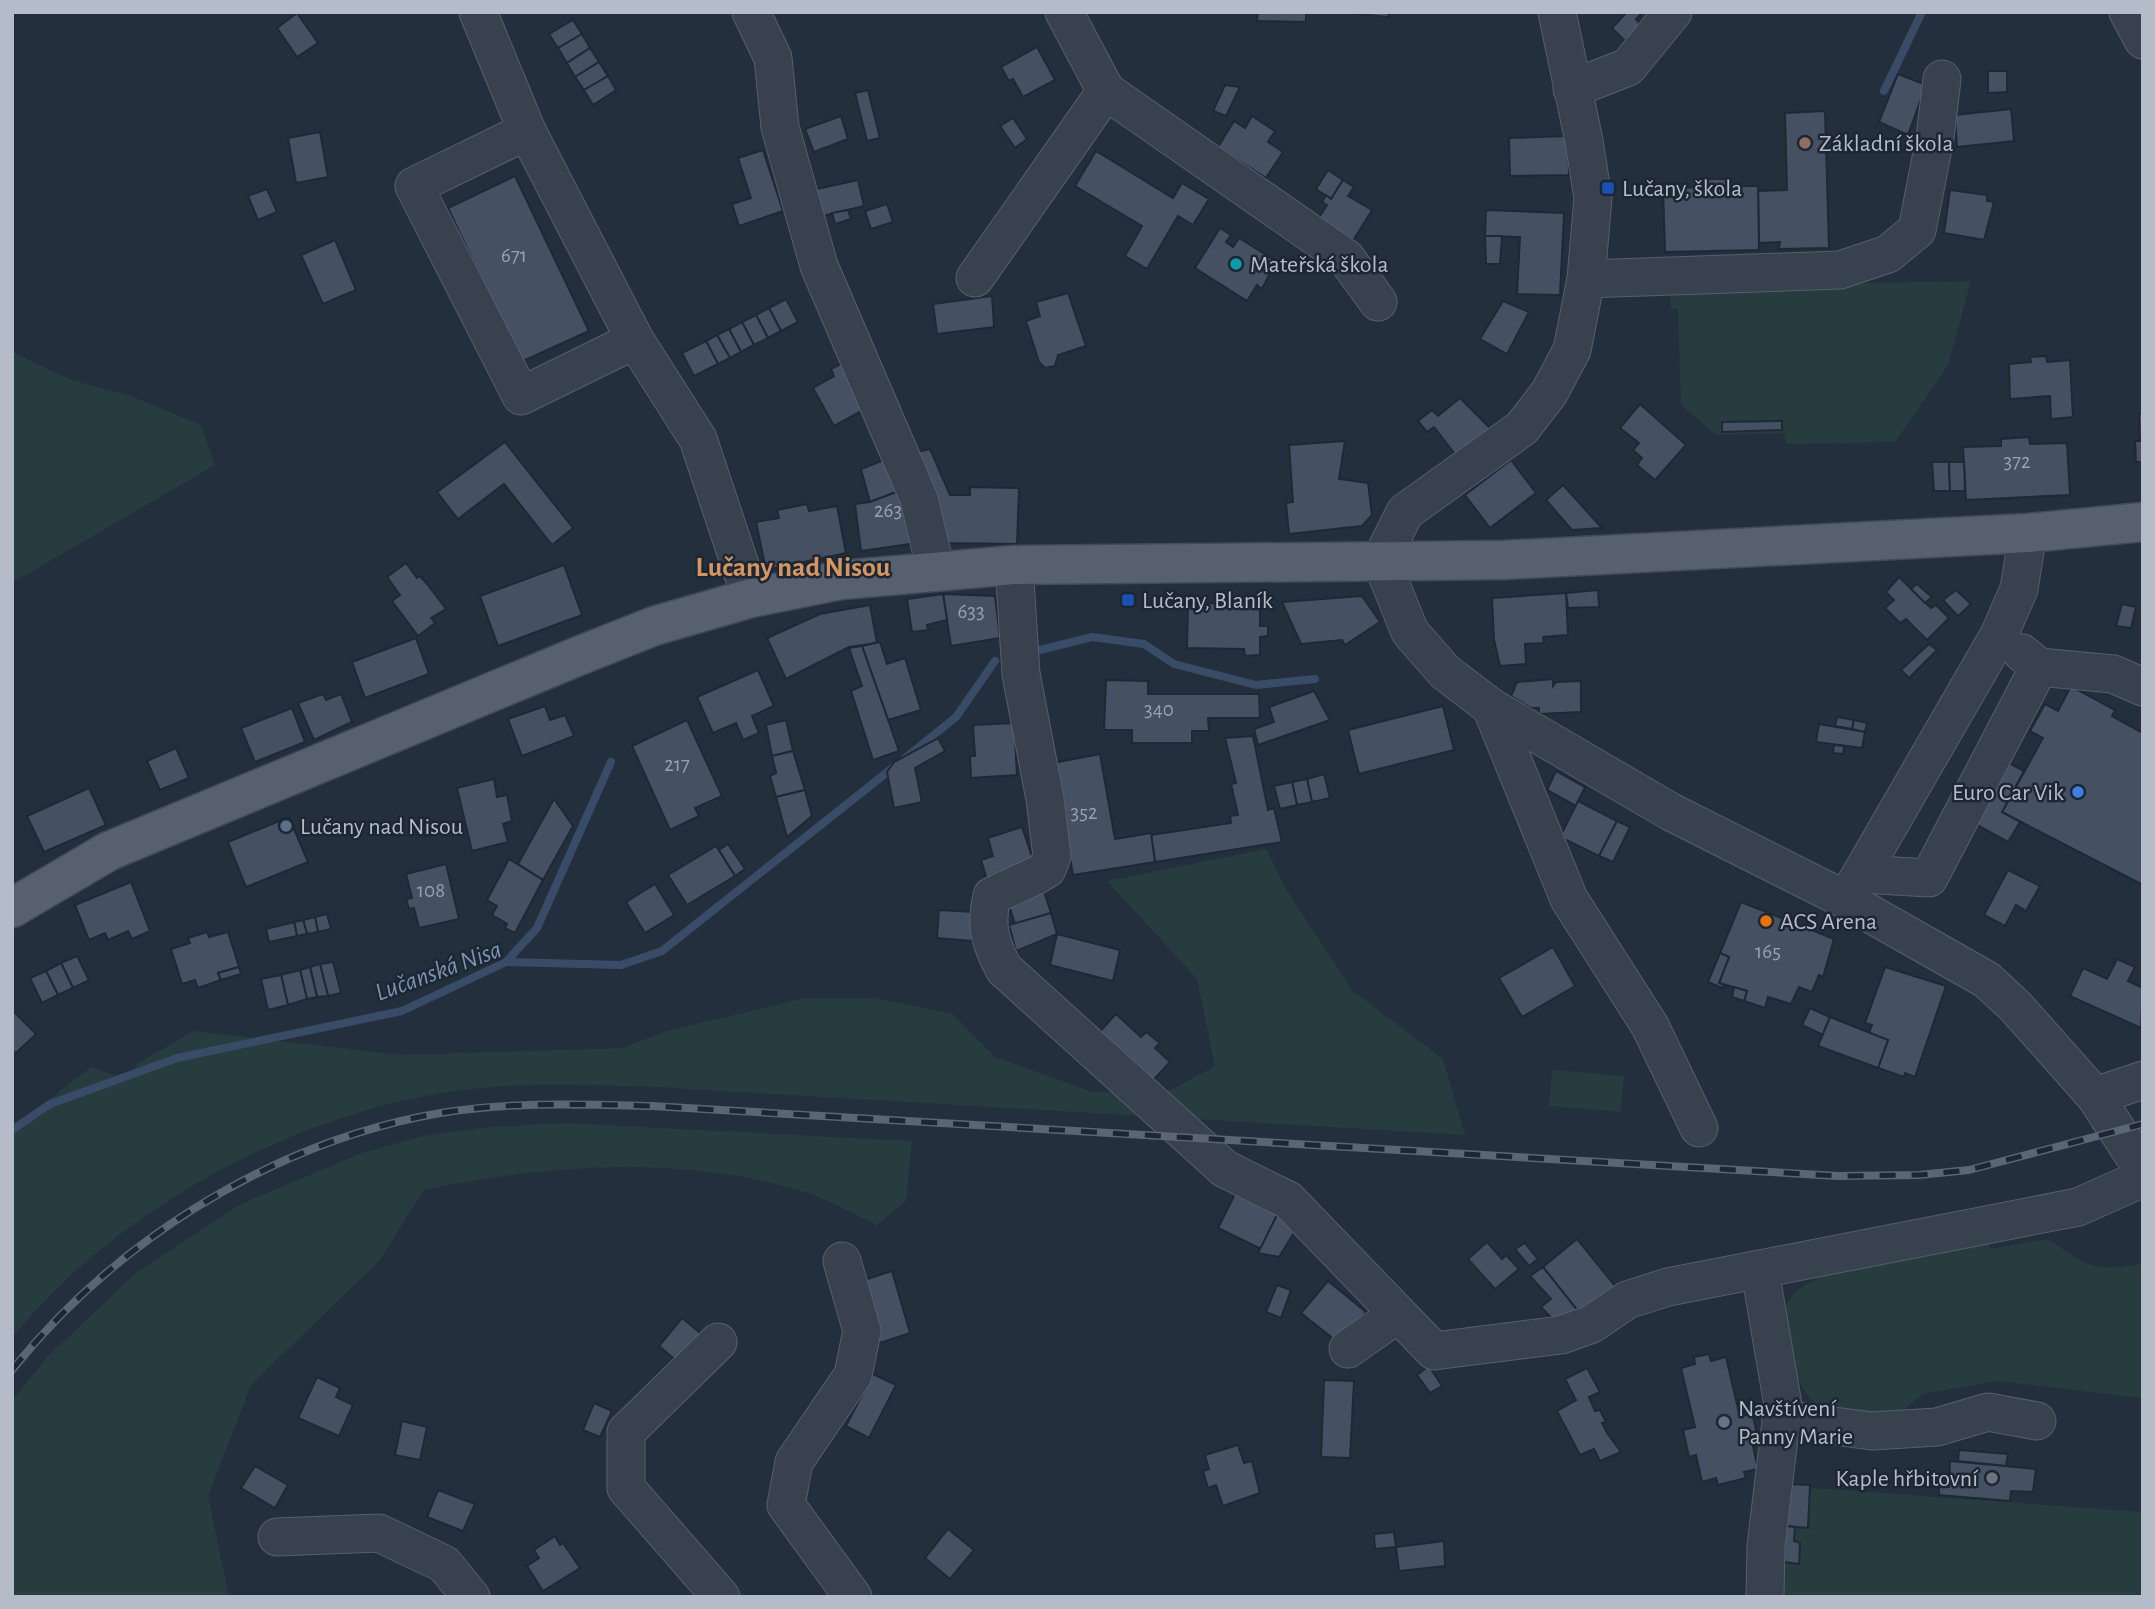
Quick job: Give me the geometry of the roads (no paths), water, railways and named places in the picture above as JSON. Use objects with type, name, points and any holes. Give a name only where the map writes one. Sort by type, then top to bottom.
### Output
[{"type":"main road","points":[[12,908],[109,851],[418,721],[654,626],[751,598],[841,580],[1014,565],[1503,561],[2028,533],[2143,522]]},
{"type":"street","points":[[478,12],[527,131],[635,340],[698,439],[751,598]]},
{"type":"street","points":[[751,12],[773,58],[780,127],[819,266],[919,499],[936,570]]},
{"type":"street","points":[[1064,12],[1106,91],[1346,258],[1378,302]]},
{"type":"street","points":[[1557,12],[1592,198],[1586,279],[1572,350],[1549,393],[1522,428],[1405,512],[1381,561],[1410,632],[1445,672],[1491,707],[1671,812],[1854,887],[1986,980],[2016,1007],[2095,1096],[2143,1170]]},
{"type":"street","points":[[1572,89],[1628,67],[1673,12]]},
{"type":"street","points":[[2128,12],[2143,40]]},
{"type":"street","points":[[1586,279],[1840,270],[1888,254],[1917,230],[1936,138],[1942,79]]},
{"type":"street","points":[[975,278],[1106,91]]},
{"type":"street","points":[[527,131],[414,186],[521,396],[635,340]]},
{"type":"street","points":[[1854,887],[1999,635],[2019,589],[2028,533]]},
{"type":"street","points":[[1014,565],[1021,674],[1045,799],[1052,856],[1047,869],[992,897],[988,914],[989,940],[1004,969],[1225,1169],[1288,1200],[1434,1351],[1560,1335],[1592,1324],[1627,1300],[1668,1287],[2078,1207],[2143,1178]]},
{"type":"street","points":[[1999,635],[2039,667],[2113,674],[2143,687]]},
{"type":"street","points":[[1854,887],[1929,878],[1962,820],[2039,667]]},
{"type":"street","points":[[1491,707],[1569,900],[1650,1026],[1699,1128]]},
{"type":"street","points":[[2095,1096],[2143,1080]]},
{"type":"street","points":[[842,1261],[862,1331],[853,1375],[794,1461],[786,1505],[853,1597]]},
{"type":"street","points":[[1760,1271],[1783,1405],[1766,1546],[1765,1597]]},
{"type":"street","points":[[1348,1349],[1398,1314]]},
{"type":"street","points":[[718,1342],[626,1432],[626,1488],[721,1597]]},
{"type":"street","points":[[1781,1419],[1872,1432],[1937,1427],[1988,1412],[2037,1421]]},
{"type":"street","points":[[277,1537],[379,1533],[444,1564],[471,1597]]},
{"type":"waterway","name":"Lučanská Nisa","points":[[1884,91],[1922,12]]},
{"type":"waterway","name":"Lučanská Nisa","points":[[1036,651],[1092,637],[1144,644],[1174,664],[1256,685],[1315,679]]},
{"type":"waterway","name":"Lučanská Nisa","points":[[905,758],[956,717],[995,661]]},
{"type":"waterway","points":[[506,962],[537,928],[611,762]]},
{"type":"waterway","name":"Lučanská Nisa","points":[[12,1130],[50,1104],[177,1058],[402,1011],[506,962],[621,965],[662,951],[895,766]]},
{"type":"railway","points":[[12,1370],[52,1324],[96,1282],[144,1243],[247,1178],[360,1132],[419,1117],[476,1108],[535,1105],[652,1106],[1838,1176],[1919,1175],[1969,1170],[2143,1124]]},
{"type":"place","name":"Základní škola","points":[[1805,143]]},
{"type":"place","name":"Lučany, škola","points":[[1608,188]]},
{"type":"place","name":"Mateřská škola","points":[[1236,264]]},
{"type":"place","name":"Lučany, Blaník","points":[[1128,600]]},
{"type":"place","name":"Euro Car Vik","points":[[2078,792]]},
{"type":"place","name":"Lučany nad Nisou","points":[[286,826]]},
{"type":"place","name":"ACS Arena","points":[[1766,921]]},
{"type":"place","name":"Navštívení Panny Marie","points":[[1724,1422]]},
{"type":"place","name":"Kaple hřbitovní","points":[[1992,1478]]},
{"type":"district","name":"Lučany nad Nisou","points":[[793,566]]}]
